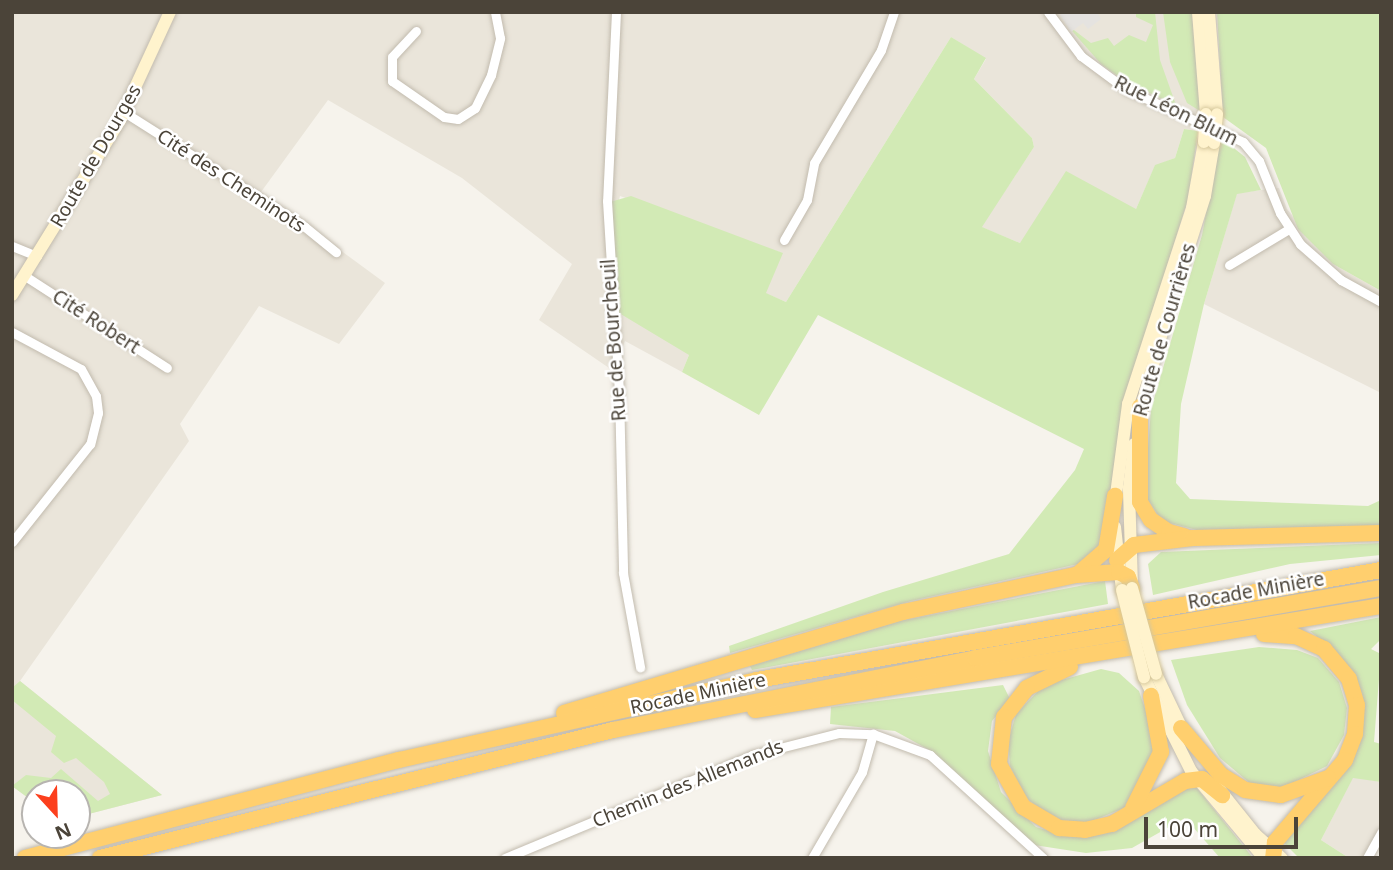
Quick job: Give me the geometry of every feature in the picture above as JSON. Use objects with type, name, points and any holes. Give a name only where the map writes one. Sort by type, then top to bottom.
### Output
[{"type":"highway","points":[[1140,407],[1140,502],[1151,520],[1169,533],[1193,538]]},
{"type":"highway","points":[[1076,575],[1106,550],[1115,496]]},
{"type":"highway","points":[[399,760],[813,636],[1118,566],[1131,547],[1193,538],[1381,533]]},
{"type":"highway","points":[[1118,566],[1128,577],[1127,589]]},
{"type":"highway","name":"Rocade Minière","points":[[25,858],[399,760],[757,680],[1381,570]]},
{"type":"highway","name":"Rocade Minière","points":[[100,858],[612,730],[988,655],[1381,588]]},
{"type":"highway","points":[[612,730],[637,732],[1381,606]]},
{"type":"highway","points":[[1230,633],[1311,640],[1340,664],[1354,691],[1357,720],[1351,748],[1273,856]]},
{"type":"highway","points":[[1108,653],[1059,670],[1027,688],[1004,718],[999,764],[1023,807],[1059,828],[1100,828],[1126,817],[1174,786],[1197,778],[1209,782],[1222,795]]},
{"type":"highway","points":[[1126,817],[1149,785],[1161,752],[1152,696]]},
{"type":"highway","points":[[1181,728],[1221,775],[1245,790],[1281,795],[1333,775]]},
{"type":"main road","name":"Route de Dourges","points":[[12,295],[124,112],[170,12]]},
{"type":"main road","name":"Route de Courrières","points":[[1198,12],[1211,114]]},
{"type":"main road","name":"Route de Courrières","points":[[1209,12],[1211,114],[1205,196],[1140,407],[1129,488],[1131,547],[1127,589],[1150,675],[1152,696],[1197,778],[1273,856]]},
{"type":"main road","name":"Route de Courrières","points":[[1118,566],[1115,496],[1128,404],[1192,208],[1209,142]]},
{"type":"main road","name":"Route de Courrières","points":[[1150,675],[1222,795],[1273,856]]},
{"type":"street","points":[[416,31],[392,57],[392,81],[433,110],[457,119],[475,108],[488,83],[500,38],[495,12]]},
{"type":"street","name":"Rue de Bourcheuil","points":[[616,12],[607,201],[619,390],[622,573],[640,667]]},
{"type":"street","points":[[784,240],[807,200],[814,163],[881,50],[894,12]]},
{"type":"street","name":"Rue Léon Blum","points":[[1048,12],[1081,56],[1116,83],[1243,142],[1259,161],[1289,229],[1318,263],[1381,302]]},
{"type":"street","name":"Cité des Cheminots","points":[[124,112],[305,227],[336,253]]},
{"type":"street","points":[[1229,265],[1289,229]]},
{"type":"street","points":[[12,246],[37,256]]},
{"type":"street","name":"Cité Robert","points":[[25,276],[167,368]]},
{"type":"street","points":[[12,332],[80,369],[94,388],[98,413],[90,444],[12,542]]},
{"type":"street","points":[[812,858],[858,780],[873,734]]},
{"type":"street","name":"Chemin des Allemands","points":[[505,858],[752,755],[812,736],[873,734],[930,755],[1043,858]]},
{"type":"street","points":[[1367,858],[1381,833]]},
{"type":"shaded area","points":[[12,12],[1192,12],[1198,131],[1184,129],[1175,158],[1155,166],[1136,209],[1020,243],[981,227],[1034,147],[1032,138],[974,79],[986,59],[951,37],[786,302],[765,293],[782,253],[620,196],[618,203],[611,202],[689,355],[682,372],[625,341],[612,370],[539,320],[572,264],[462,178],[328,100],[261,192],[385,283],[339,344],[259,306],[180,424],[189,441],[20,681],[162,795],[91,813],[91,779],[21,779],[21,793],[12,786]]},
{"type":"shaded area","points":[[1064,12],[1102,12],[1098,14],[1101,19],[1088,29],[1083,23],[1071,32],[1060,15]]},
{"type":"shaded area","points":[[1279,188],[1287,209],[1333,264],[1381,291],[1381,393],[1204,304],[1237,193]]},
{"type":"shaded area","points":[[1353,777],[1381,782],[1381,833],[1367,858],[1349,858],[1321,840]]},
{"type":"green space","points":[[1136,12],[1155,12],[1160,60],[1176,105],[1129,84],[1101,64],[1066,24],[1091,43],[1108,38],[1114,46],[1129,35],[1146,42],[1153,25],[1136,17]]},
{"type":"green space","points":[[1163,12],[1192,12],[1200,111],[1187,103],[1170,62]]},
{"type":"green space","points":[[1217,12],[1381,12],[1381,291],[1333,264],[1298,229],[1266,148],[1223,117]]},
{"type":"green space","points":[[951,37],[986,58],[974,79],[1032,138],[1034,147],[982,227],[1020,243],[1066,171],[1136,209],[1155,165],[1175,158],[1184,129],[1198,131],[1188,199],[1122,411],[1105,538],[1094,555],[1078,564],[911,601],[730,653],[729,646],[883,592],[1009,554],[1075,470],[1084,449],[818,315],[759,415],[682,372],[689,355],[619,313],[610,202],[631,196],[783,253],[766,293],[786,302]]},
{"type":"green space","points":[[1220,137],[1245,157],[1261,190],[1237,194],[1204,304],[1181,404],[1176,483],[1190,499],[1368,506],[1381,500],[1381,526],[1197,530],[1162,521],[1148,500],[1145,487],[1151,409],[1202,235]]},
{"type":"green space","points":[[1381,543],[1381,555],[1290,564],[1153,595],[1148,564],[1161,552]]},
{"type":"green space","points":[[1105,581],[1108,604],[752,670],[750,666],[900,621]]},
{"type":"green space","points":[[1381,617],[1381,639],[1371,649],[1381,654],[1374,742],[1381,744],[1381,782],[1353,778],[1321,840],[1349,858],[1299,858],[1283,842],[1363,721],[1325,643],[1310,631]]},
{"type":"green space","points":[[1259,647],[1297,650],[1318,658],[1339,682],[1347,708],[1344,735],[1327,766],[1280,789],[1251,784],[1220,758],[1187,705],[1171,660]]},
{"type":"green space","points":[[1101,669],[1119,673],[1139,691],[1155,738],[1153,760],[1142,787],[1124,808],[1087,823],[1053,819],[1025,797],[1010,766],[1008,742],[1016,714],[1044,685]]},
{"type":"green space","points":[[20,681],[162,795],[91,813],[91,795],[98,801],[110,794],[104,782],[76,758],[64,763],[51,752],[56,736],[12,700],[12,688]]},
{"type":"green space","points":[[1003,685],[1010,699],[992,721],[988,751],[1001,792],[1036,827],[1070,837],[1103,834],[1134,820],[1184,786],[1196,787],[1253,858],[1220,858],[1185,818],[1132,848],[1086,853],[1034,845],[931,751],[895,731],[830,724],[831,707]]},
{"type":"green space","points":[[61,769],[73,779],[21,779],[21,793],[12,786],[26,775],[51,778]]}]
